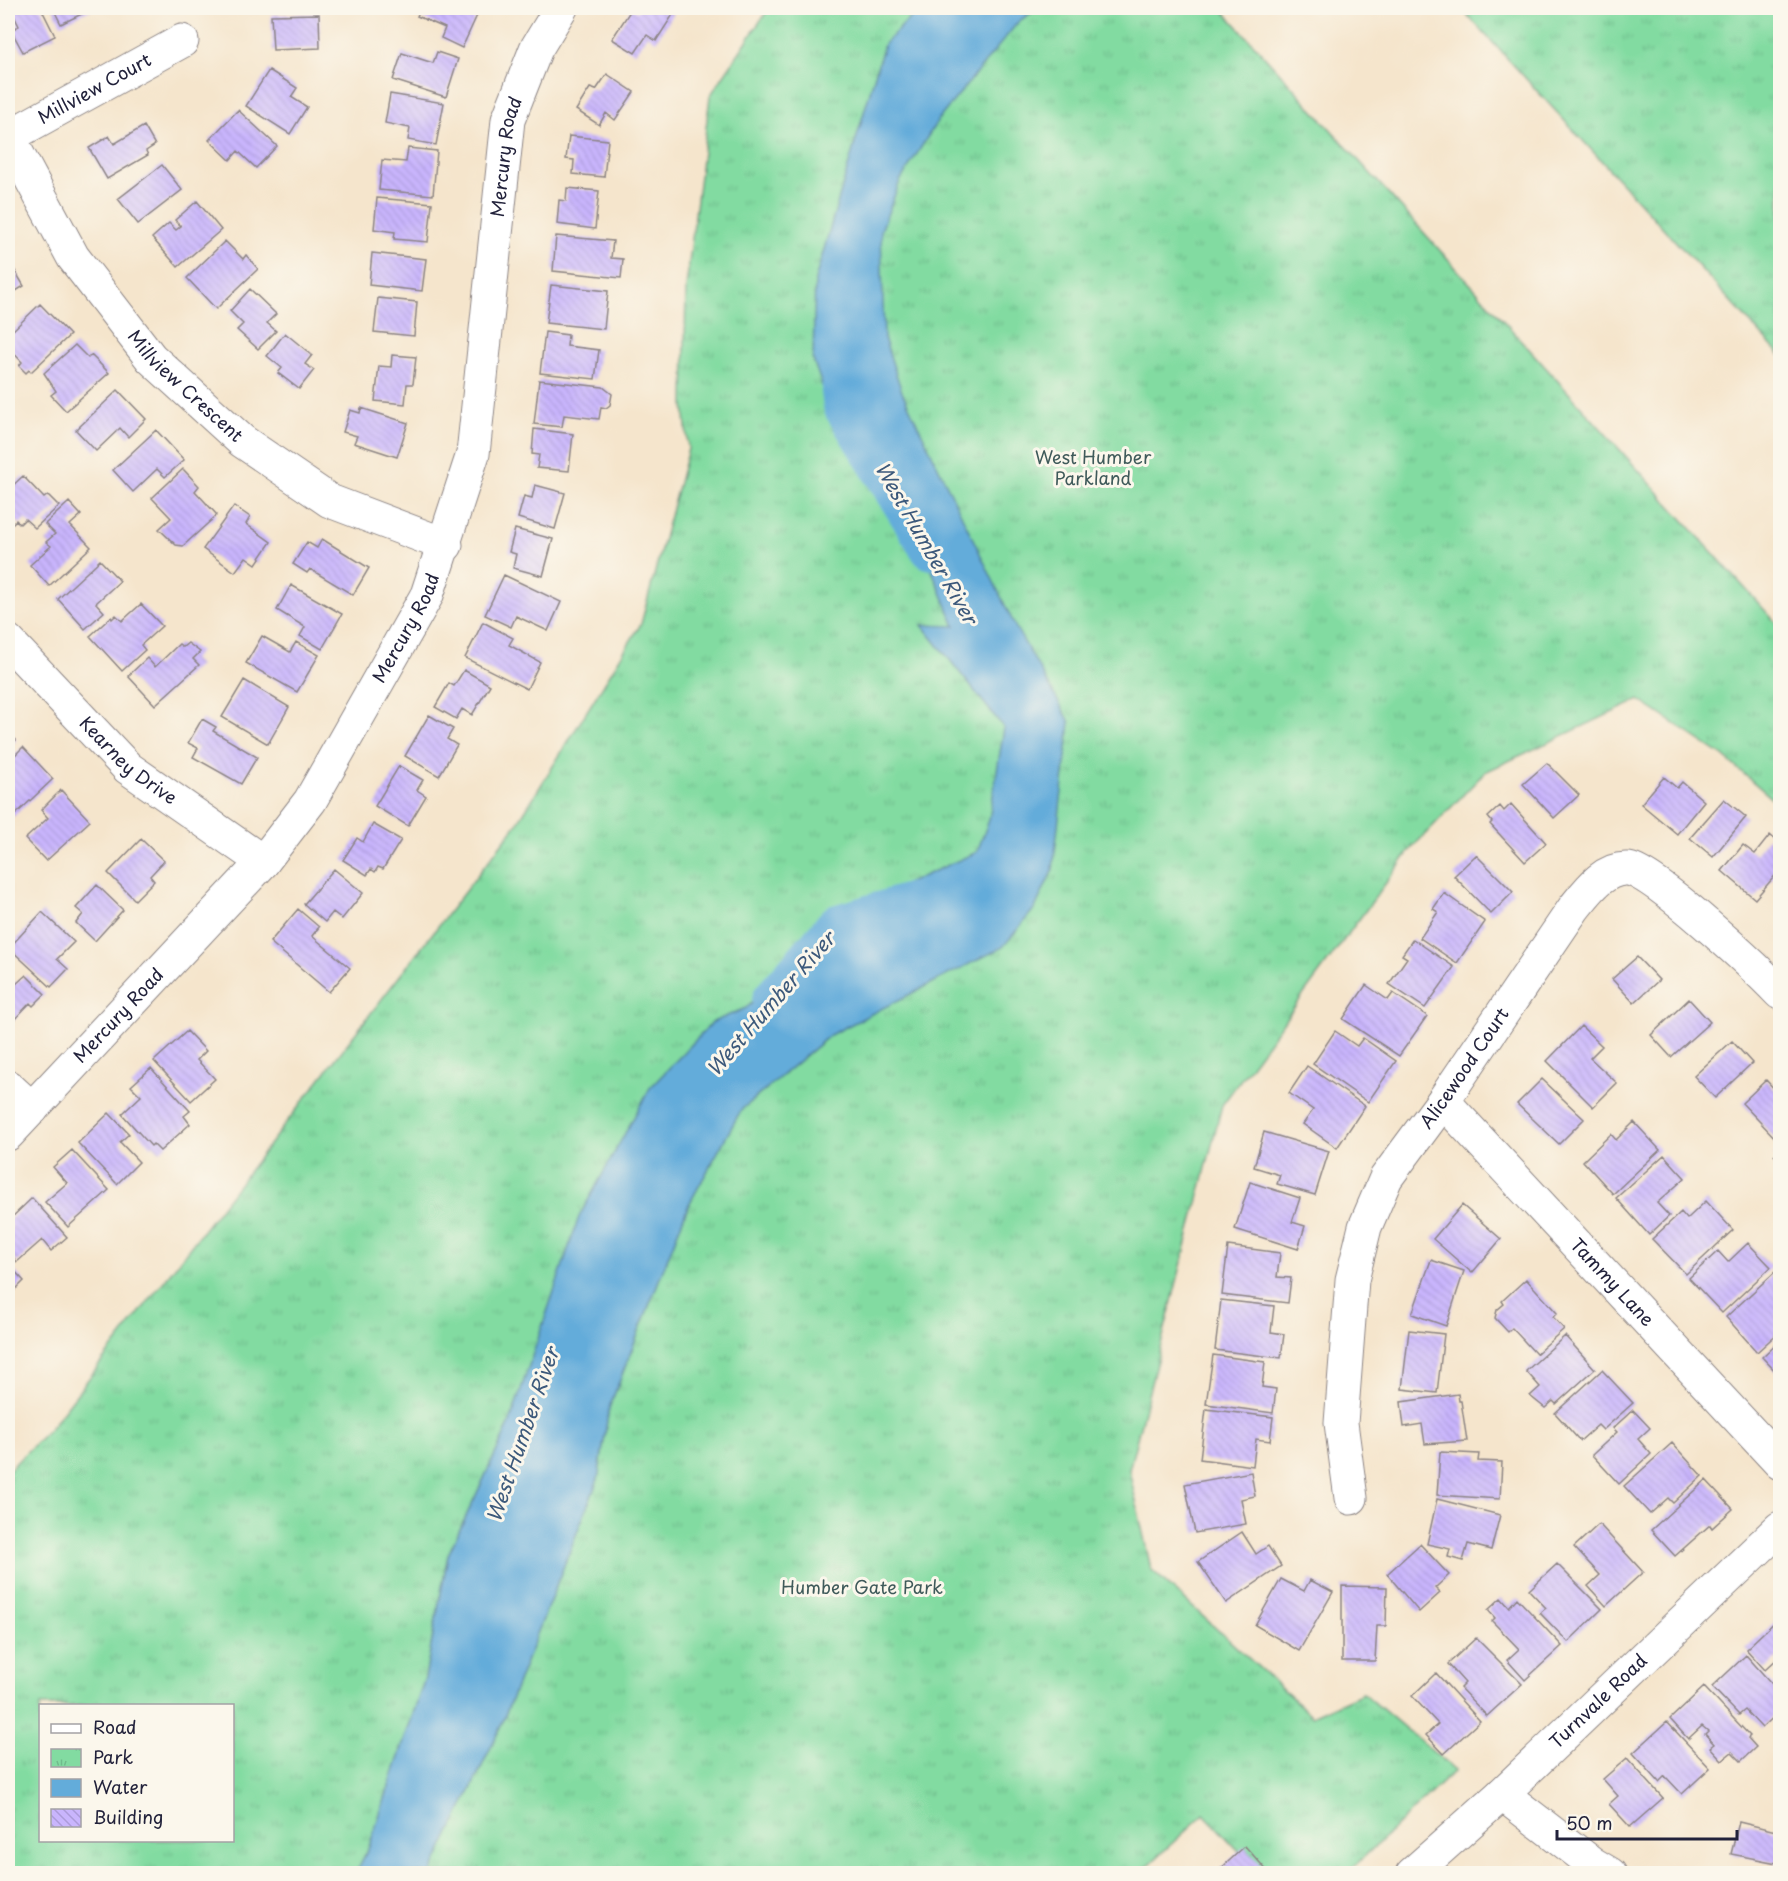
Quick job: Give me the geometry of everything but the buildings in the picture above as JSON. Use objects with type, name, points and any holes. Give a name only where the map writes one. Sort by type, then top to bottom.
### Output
[{"type":"street","name":"Mercury Road","points":[[8,1134],[262,862],[310,801],[428,596],[473,454],[508,120],[536,49],[561,8]]},
{"type":"street","name":"Millview Court","points":[[8,136],[182,41]]},
{"type":"street","name":"Millview Crescent","points":[[8,136],[73,257],[151,358],[242,441],[330,501],[446,544]]},
{"type":"street","name":"Kearney Drive","points":[[8,641],[128,768],[262,862]]},
{"type":"street","name":"Alicewood Court","points":[[1351,1498],[1341,1423],[1352,1280],[1365,1227],[1386,1178],[1443,1101],[1574,908],[1595,884],[1610,873],[1628,869],[1642,874],[1659,886],[1780,993]]},
{"type":"street","points":[[8,1087],[32,1109]]},
{"type":"street","name":"Tammy Lane","points":[[1443,1101],[1780,1463]]},
{"type":"street","name":"Turnvale Road","points":[[1412,1874],[1502,1794],[1780,1528]]},
{"type":"street","points":[[1502,1794],[1593,1864],[1610,1874]]},
{"type":"green space","name":"West Humber Parkland","points":[[769,8],[1221,8],[1780,627],[1780,805],[1723,756],[1639,700],[1485,772],[1411,849],[1222,1105],[1129,1470],[1151,1569],[1312,1716],[1363,1693],[1455,1770],[1347,1873],[1260,1873],[1204,1814],[1140,1873],[431,1873],[500,1728],[598,1479],[609,1408],[688,1206],[741,1110],[830,1035],[713,1022],[509,1425],[448,1555],[425,1678],[369,1847],[356,1873],[8,1874],[8,1471],[52,1426],[517,824],[641,624],[688,449],[684,404],[686,287],[710,96]]},
{"type":"green space","points":[[1461,8],[1780,8],[1780,355]]},
{"type":"water","points":[[920,8],[1039,8],[1019,21],[938,120],[900,181],[881,231],[884,338],[902,392],[1016,628],[1070,722],[1053,869],[1035,908],[1003,947],[830,1035],[741,1110],[688,1206],[609,1408],[598,1479],[500,1728],[431,1873],[356,1873],[369,1847],[425,1678],[448,1555],[509,1425],[579,1217],[650,1088],[713,1022],[746,1008],[895,889],[977,852],[989,820],[1004,728],[922,625],[955,626],[886,460],[872,445],[837,427],[813,360],[815,280],[884,44]]},
{"type":"waterway","name":"West Humber River","points":[[843,391],[845,406],[932,548]]},
{"type":"waterway","name":"West Humber River","points":[[774,1000],[838,926],[913,904]]},
{"type":"park label","name":"Humber Gate Park","points":[[862,1588]]}]
